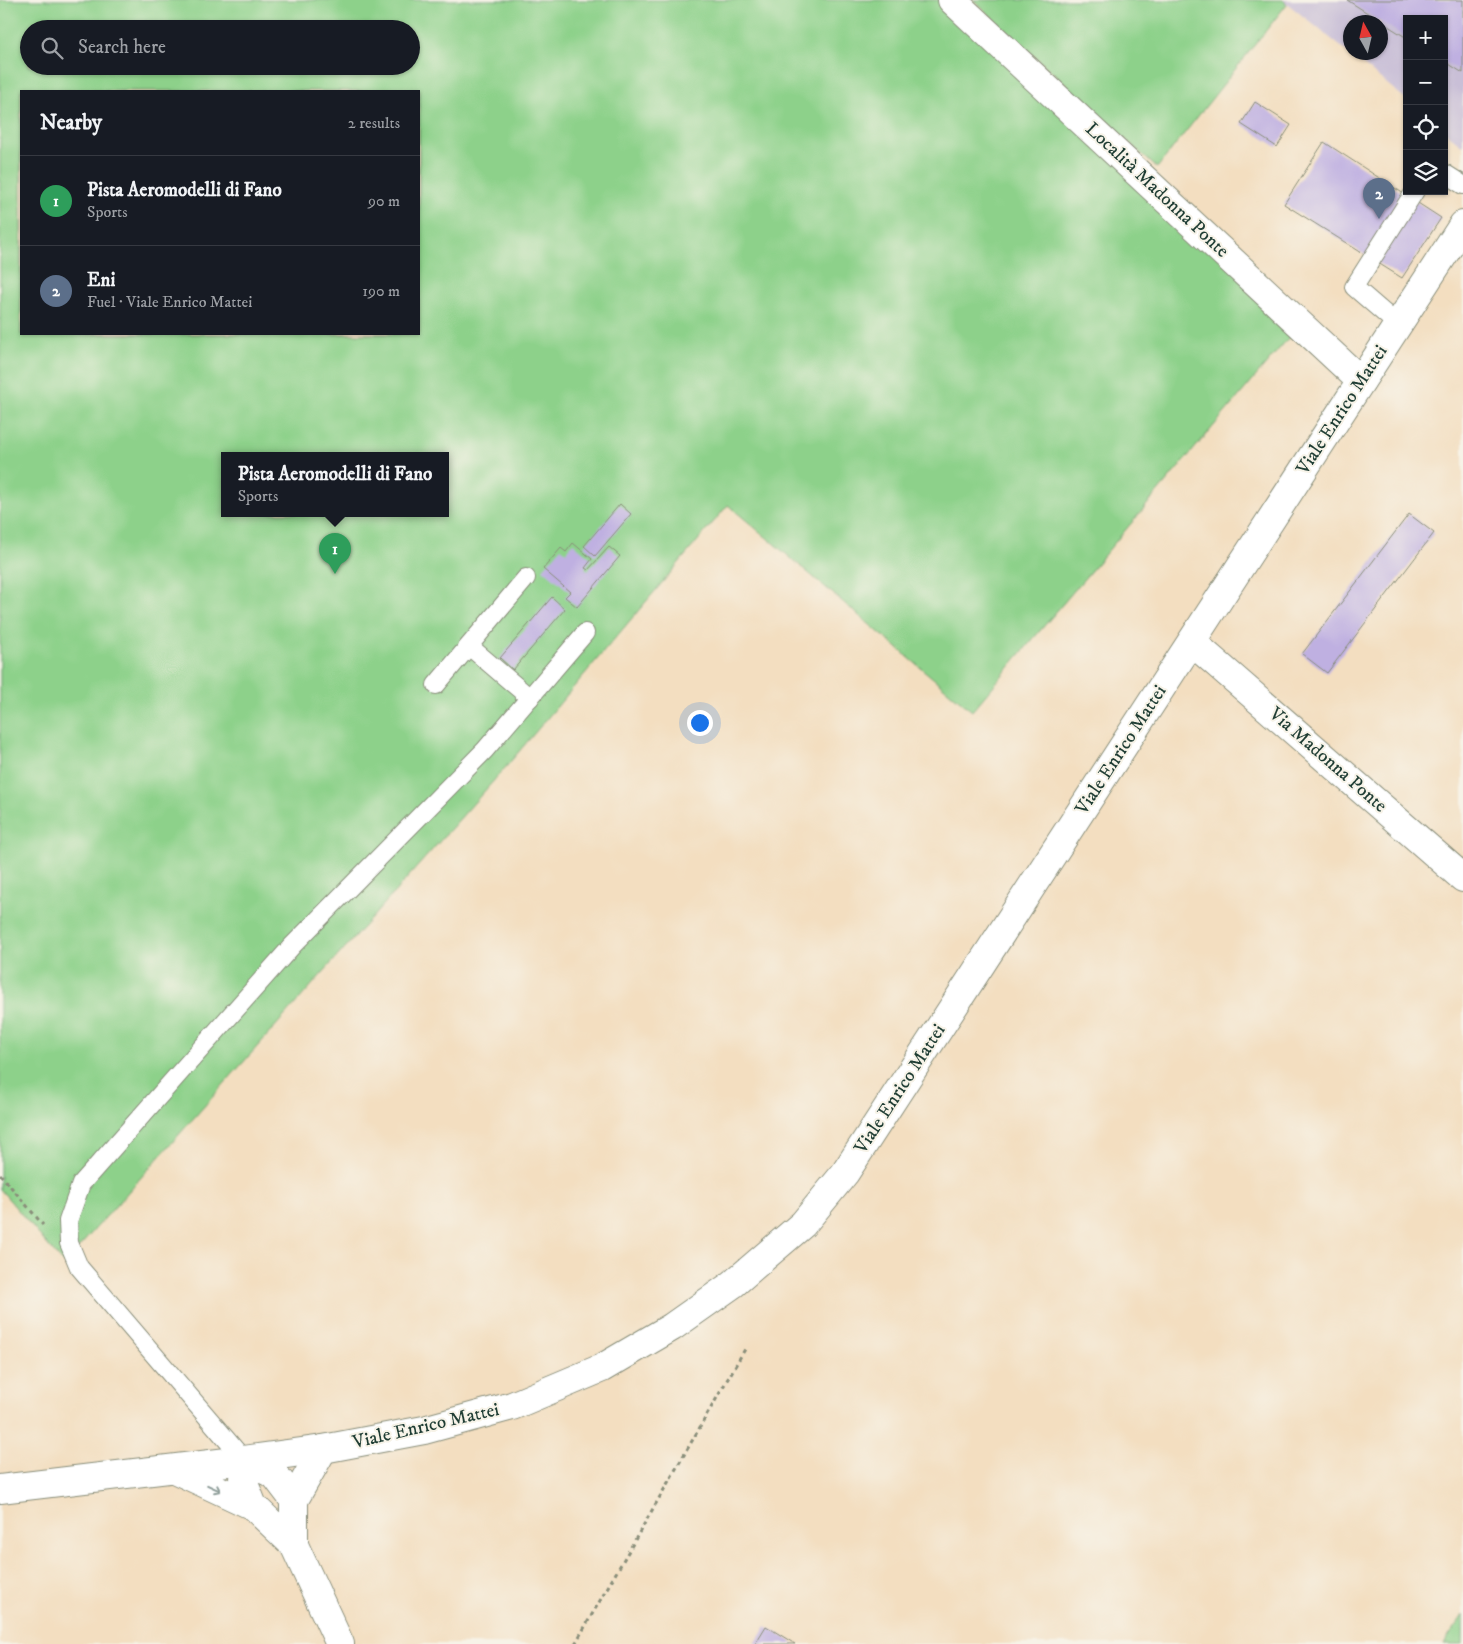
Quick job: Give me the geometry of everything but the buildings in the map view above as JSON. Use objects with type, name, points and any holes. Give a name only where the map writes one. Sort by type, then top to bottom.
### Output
[{"type":"street","name":"Località Madonna Ponte","points":[[952,0],[1361,381]]},
{"type":"street","name":"Viale Enrico Mattei","points":[[0,1489],[174,1469],[323,1449],[424,1430],[512,1406],[602,1368],[672,1327],[733,1284],[803,1224],[846,1173],[1463,225]]},
{"type":"street","name":"Via Madonna Ponte","points":[[1192,642],[1463,878]]},
{"type":"street","points":[[294,1545],[294,1500],[323,1449]]},
{"type":"street","points":[[254,1506],[243,1481],[244,1460],[274,1475],[294,1500]]},
{"type":"street","points":[[174,1469],[254,1506],[294,1545],[340,1644]]},
{"type":"lane","points":[[1448,176],[1463,185]]},
{"type":"lane","points":[[1398,325],[1354,286],[1412,195]]},
{"type":"lane","points":[[436,685],[526,578]]},
{"type":"lane","points":[[244,1460],[79,1267],[69,1243],[68,1221],[81,1184],[292,946],[485,750],[585,633]]},
{"type":"lane","points":[[469,646],[530,698]]},
{"type":"path","points":[[0,1174],[44,1226],[69,1243]]},
{"type":"path","points":[[575,1644],[745,1349]]},
{"type":"shaded area","points":[[1283,0],[1463,0],[1463,146],[1448,134],[1448,15],[1403,15],[1403,97],[1357,60],[1388,60],[1388,15],[1343,15],[1343,48]]},
{"type":"green space","points":[[0,0],[944,0],[1296,329],[972,711],[728,505],[505,768],[64,1264],[0,1189]]},
{"type":"green space","points":[[973,0],[1283,0],[1287,4],[1157,168]]},
{"type":"green space","points":[[1463,1615],[1463,1644],[1444,1644]]},
{"type":"place","name":"Eni","points":[[1379,219]]},
{"type":"place","name":"Pista Aeromodelli di Fano","points":[[335,574]]}]
